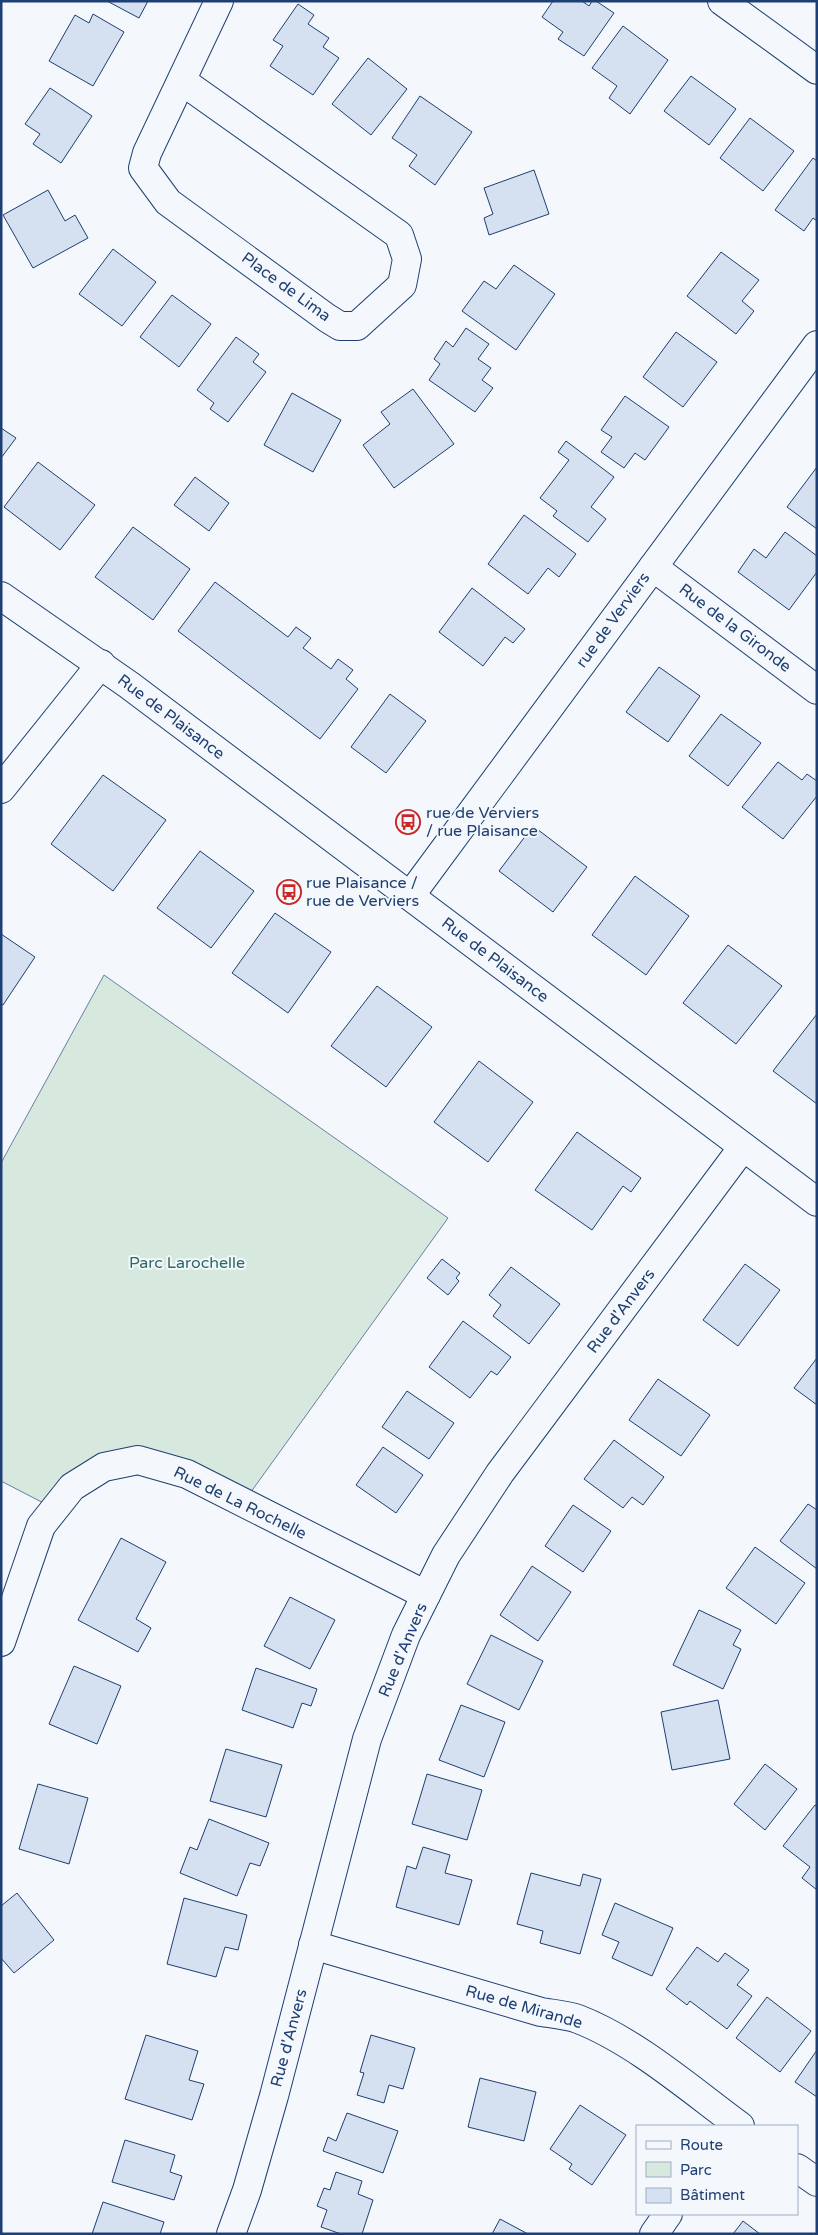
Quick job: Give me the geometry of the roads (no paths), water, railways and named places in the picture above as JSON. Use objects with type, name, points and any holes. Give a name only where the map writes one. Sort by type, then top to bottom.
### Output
[{"type":"street","name":"Place de Lima","points":[[182,81],[399,236],[407,258],[402,285],[358,326],[340,326],[168,202],[143,168],[147,153],[219,1]]},
{"type":"street","points":[[722,1],[817,70]]},
{"type":"street","name":"rue de Verviers","points":[[410,896],[817,345]]},
{"type":"street","name":"Rue de la Gironde","points":[[652,567],[817,690]]},
{"type":"street","name":"Rue de Plaisance","points":[[1,596],[100,664],[817,1202]]},
{"type":"street","points":[[1,789],[100,664]]},
{"type":"street","name":"Rue d'Anvers","points":[[231,2234],[247,2190],[366,1739],[406,1635],[446,1555],[500,1473],[743,1147]]},
{"type":"street","name":"Rue de La Rochelle","points":[[1,1642],[41,1526],[72,1487],[104,1467],[138,1460],[187,1474],[426,1595]]},
{"type":"street","name":"Rue de Mirande","points":[[313,1945],[541,2012],[577,2019],[622,2042],[683,2082],[735,2125]]},
{"type":"street","points":[[798,2169],[817,2182]]},
{"type":"street","points":[[654,2234],[667,2215]]},
{"type":"place","name":"rue de Verviers / rue Plaisance","points":[[408,822]]},
{"type":"place","name":"rue Plaisance / rue de Verviers","points":[[289,892]]},
{"type":"park label","name":"Parc Larochelle","points":[[187,1263]]}]
